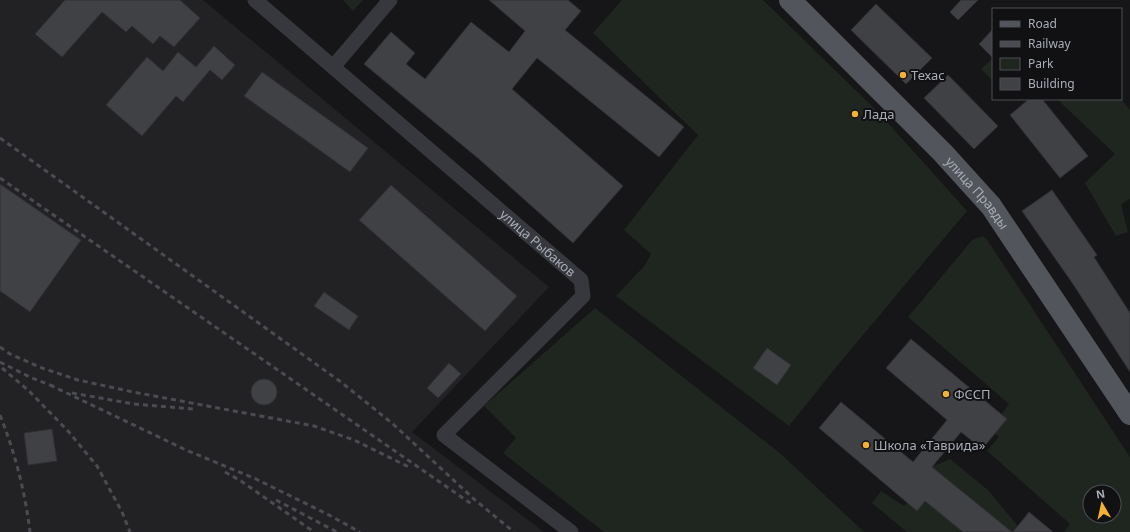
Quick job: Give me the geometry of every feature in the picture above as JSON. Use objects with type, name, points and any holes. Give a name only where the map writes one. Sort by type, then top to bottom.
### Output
[{"type":"main road","name":"улица Правды","points":[[790,0],[943,153],[991,206],[1130,414]]},
{"type":"street","points":[[255,0],[333,67],[390,0]]},
{"type":"street","name":"улица Рыбаков","points":[[333,67],[581,280],[583,296],[444,435],[571,532]]},
{"type":"shaded area","points":[[0,0],[203,0],[549,287],[412,432],[544,532],[0,532]]},
{"type":"green space","points":[[343,0],[363,0],[353,11]]},
{"type":"green space","points":[[622,0],[763,0],[879,113],[967,211],[837,366],[789,426],[616,296],[645,265],[651,254],[624,230],[698,135],[593,33]]},
{"type":"green space","points":[[992,59],[992,80],[981,69]]},
{"type":"green space","points":[[1058,100],[1122,100],[1130,110],[1130,199],[1121,204],[1128,232],[1116,236],[1085,183],[1115,154]]},
{"type":"green space","points":[[983,236],[988,241],[1130,457],[1130,532],[1064,532],[1070,524],[987,451],[999,437],[990,429],[1009,404],[908,317],[972,240]]},
{"type":"green space","points":[[595,308],[781,454],[864,532],[604,532],[503,453],[516,438],[484,406]]},
{"type":"green space","points":[[950,459],[988,490],[1023,532],[907,532],[872,503],[881,491],[904,506],[913,498],[927,469]]},
{"type":"building","points":[[65,0],[180,0],[200,18],[174,47],[160,36],[153,44],[132,26],[126,32],[102,12],[62,57],[35,34]]},
{"type":"building","points":[[489,0],[568,0],[581,11],[565,30],[684,127],[659,157],[537,58],[512,89],[623,186],[573,243],[479,159],[364,64],[391,32],[415,53],[406,64],[425,79],[471,22],[509,52],[525,31]]},
{"type":"building","points":[[961,0],[978,0],[958,20],[950,12]]},
{"type":"building","points":[[876,4],[932,58],[906,84],[851,30]]},
{"type":"building","points":[[992,30],[992,57],[979,44]]},
{"type":"building","points":[[214,46],[235,65],[222,80],[210,70],[183,102],[176,96],[142,136],[106,105],[147,57],[163,71],[178,52],[196,67]]},
{"type":"building","points":[[262,72],[368,148],[350,172],[244,96]]},
{"type":"building","points":[[948,75],[998,126],[974,149],[924,98]]},
{"type":"building","points":[[1028,100],[1043,100],[1088,156],[1060,178],[1010,115]]},
{"type":"building","points":[[0,184],[81,240],[30,312],[0,291]]},
{"type":"building","points":[[391,185],[517,296],[485,331],[359,220]]},
{"type":"building","points":[[1052,190],[1097,255],[1094,257],[1130,313],[1130,372],[1073,284],[1022,211]]},
{"type":"building","points":[[324,292],[358,316],[349,330],[314,306]]},
{"type":"building","points":[[911,339],[1007,419],[982,449],[961,432],[932,467],[1012,532],[963,532],[925,501],[917,511],[819,428],[841,402],[913,462],[947,420],[886,368]]},
{"type":"building","points":[[767,348],[791,365],[777,385],[753,368]]},
{"type":"building","points":[[449,363],[461,374],[438,398],[427,388]]},
{"type":"building","points":[[264,379],[273,383],[277,392],[273,401],[264,405],[255,401],[251,392],[255,383]]},
{"type":"building","points":[[52,429],[57,461],[28,465],[24,433]]},
{"type":"building","points":[[1029,512],[1053,532],[1013,532]]},
{"type":"railway","points":[[0,138],[341,382],[393,424],[475,500],[514,532]]},
{"type":"railway","points":[[0,178],[473,505]]},
{"type":"railway","points":[[0,347],[10,354],[42,368],[78,380],[133,392],[314,426],[354,440],[411,468]]},
{"type":"railway","points":[[0,362],[32,378],[55,387]]},
{"type":"railway","points":[[2,368],[29,391],[68,431],[97,466],[122,512],[130,532]]},
{"type":"railway","points":[[50,385],[186,450],[256,479],[360,532]]},
{"type":"railway","points":[[72,393],[134,404],[193,409]]},
{"type":"railway","points":[[0,415],[19,472],[30,532]]},
{"type":"railway","points":[[225,472],[241,481],[314,532]]},
{"type":"railway","points":[[276,500],[337,532]]},
{"type":"place","name":"Техас","points":[[903,75]]},
{"type":"place","name":"Лада","points":[[855,114]]},
{"type":"place","name":"ФССП","points":[[946,394]]},
{"type":"place","name":"Школа «Таврида»","points":[[866,445]]}]
